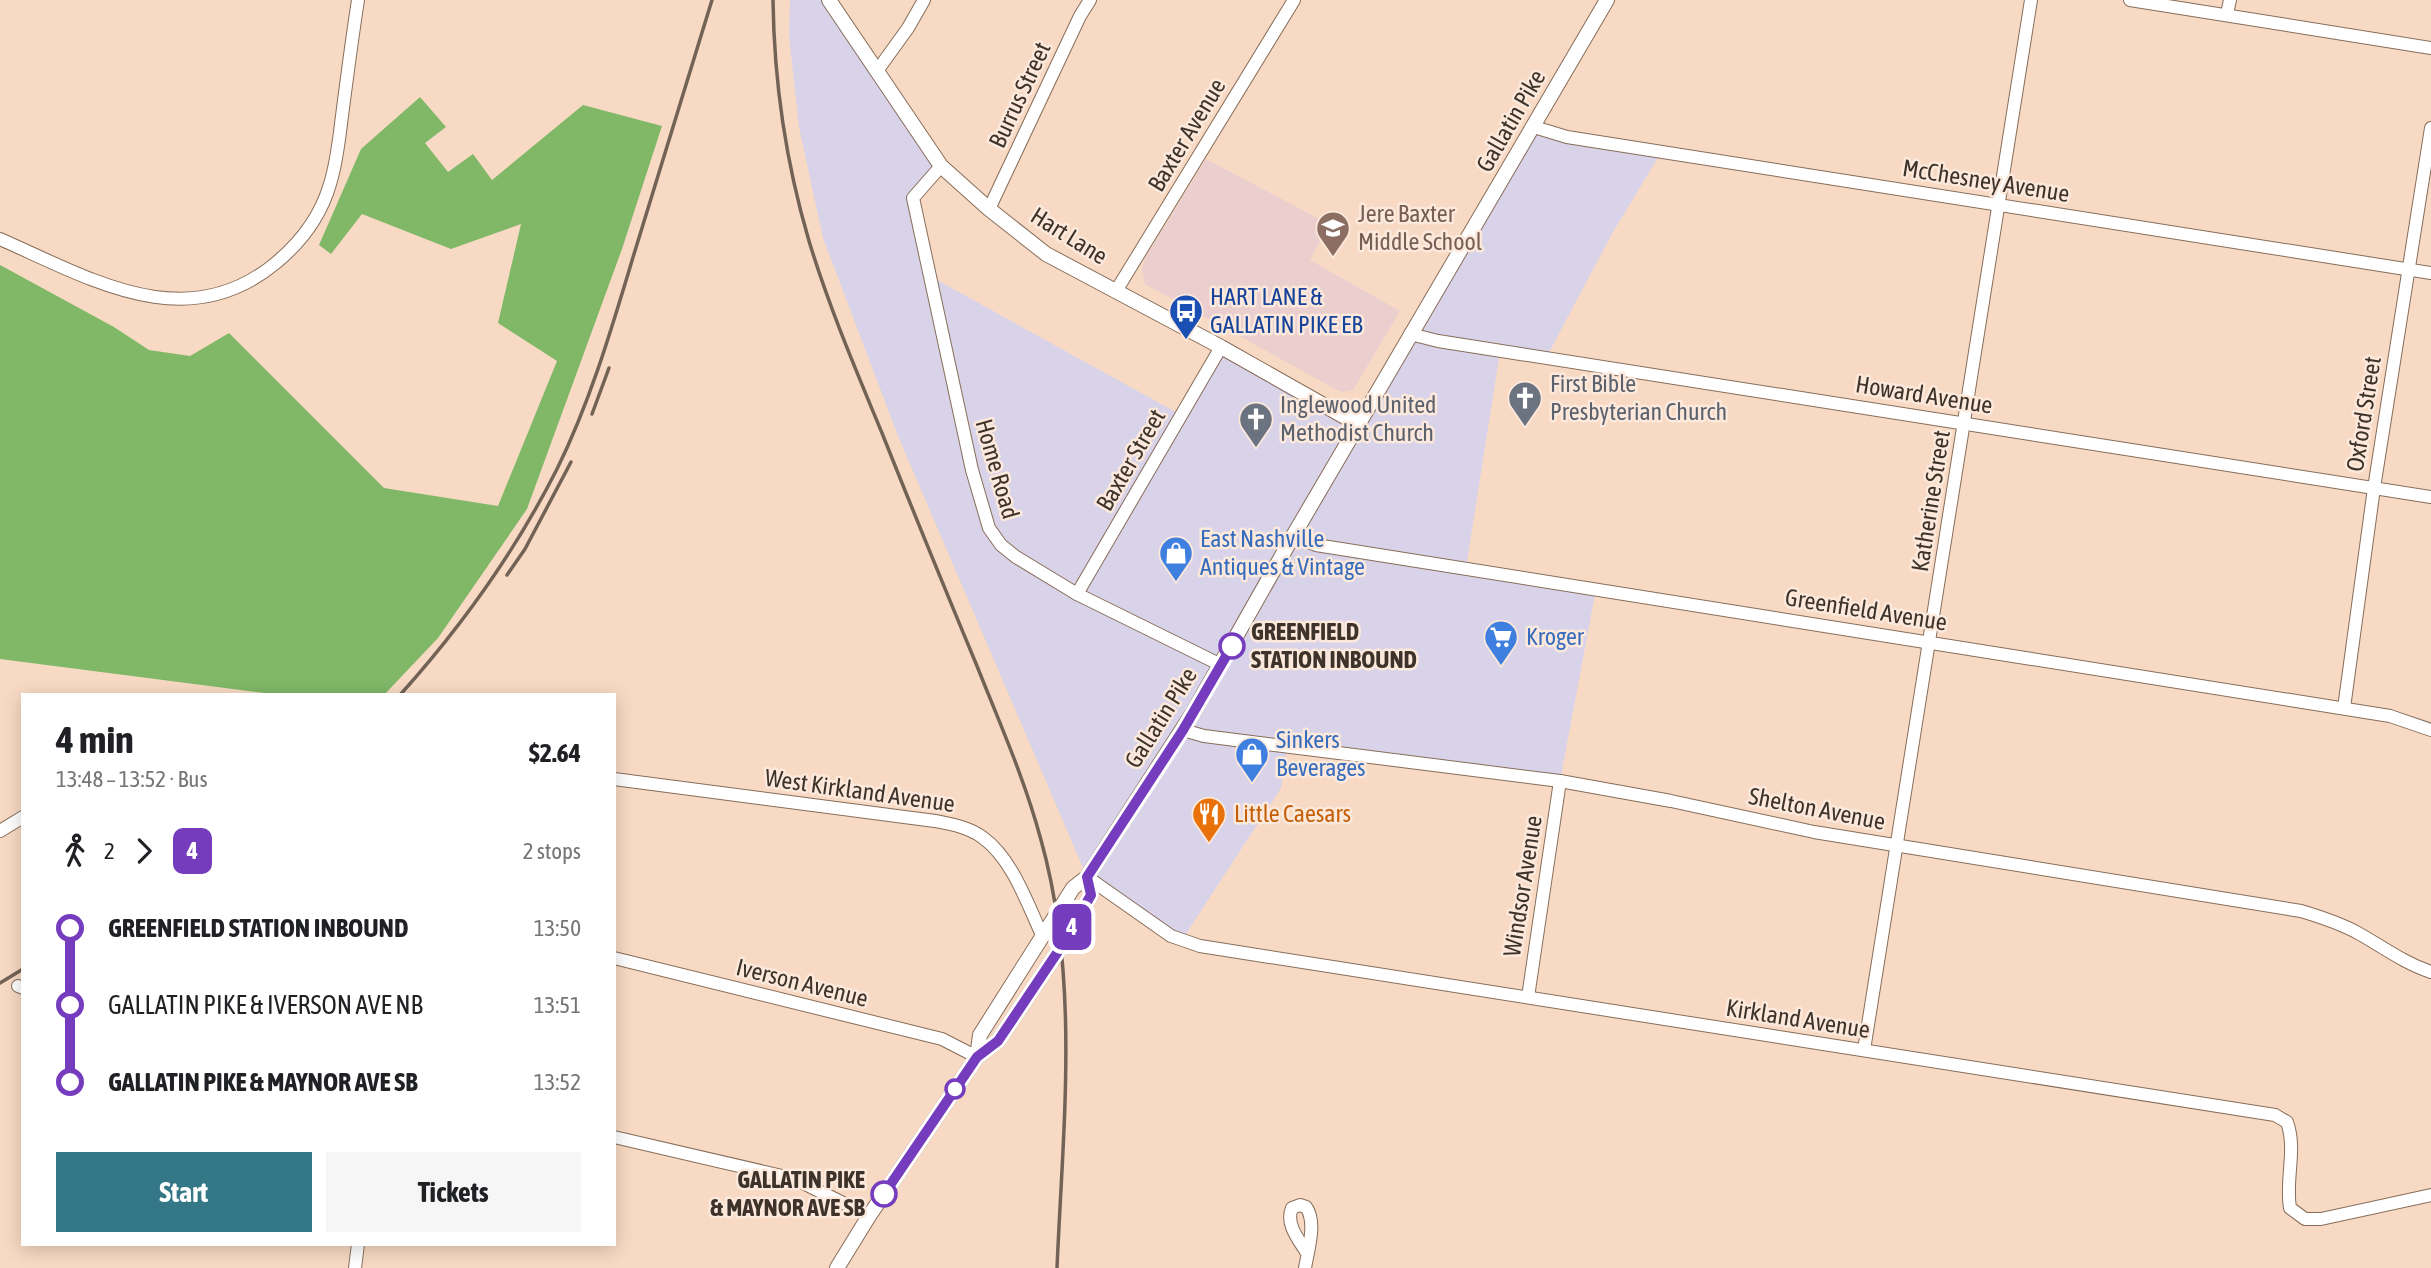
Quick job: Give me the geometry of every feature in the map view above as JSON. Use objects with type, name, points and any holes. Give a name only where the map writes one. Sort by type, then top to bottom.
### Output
[{"type":"main road","name":"Gallatin Pike","points":[[977,1057],[980,1035],[1042,935],[1073,888],[1087,877],[1183,730],[1410,334],[1607,0]]},
{"type":"main road","name":"Hart Lane","points":[[831,3],[942,166],[989,209],[1046,254],[1221,347],[1359,425]]},
{"type":"main road","name":"Gallatin Pike","points":[[837,1268],[977,1057],[998,1041],[1059,950],[1091,895],[1087,877]]},
{"type":"street","points":[[0,239],[107,286],[175,300],[207,298],[239,286],[269,269],[297,245],[317,215],[330,186],[337,156],[358,0]]},
{"type":"street","points":[[877,71],[908,28],[924,0]]},
{"type":"street","name":"Burrus Street","points":[[989,209],[1090,0]]},
{"type":"street","name":"Baxter Avenue","points":[[1116,291],[1294,0]]},
{"type":"street","name":"Katherine Street","points":[[1864,1050],[2031,0]]},
{"type":"street","points":[[2130,0],[2431,48]]},
{"type":"street","points":[[2227,14],[2230,0]]},
{"type":"street","name":"McChesney Avenue","points":[[1534,127],[1567,137],[2431,273]]},
{"type":"street","name":"Oxford Street","points":[[2344,708],[2374,488],[2431,128]]},
{"type":"street","name":"Home Road","points":[[942,166],[913,198],[979,497],[989,528],[1001,545],[1077,594],[1221,665]]},
{"type":"street","name":"Howard Avenue","points":[[1410,334],[1437,341],[2431,497]]},
{"type":"street","name":"Baxter Street","points":[[1077,594],[1221,347]]},
{"type":"street","name":"Greenfield Avenue","points":[[1293,536],[1315,545],[2344,708],[2390,716],[2430,727]]},
{"type":"street","name":"Shelton Avenue","points":[[1183,730],[1204,736],[1560,781],[1896,846],[2301,911],[2329,919],[2409,965],[2431,972]]},
{"type":"street","name":"West Kirkland Avenue","points":[[616,779],[922,819],[962,827],[983,837],[1013,870],[1042,935]]},
{"type":"street","name":"Windsor Avenue","points":[[1528,997],[1560,781]]},
{"type":"street","points":[[0,831],[21,818]]},
{"type":"street","name":"Kirkland Avenue","points":[[1087,877],[1171,936],[1200,946],[2274,1115],[2287,1122],[2291,1134],[2288,1194],[2290,1208],[2305,1219],[2321,1219],[2431,1195]]},
{"type":"street","name":"Iverson Avenue","points":[[616,958],[942,1039],[977,1057]]},
{"type":"street","points":[[616,1137],[795,1179],[869,1216]]},
{"type":"street","points":[[355,1268],[358,1246]]},
{"type":"street","points":[[1305,1268],[1307,1253]]},
{"type":"shaded area","points":[[790,0],[829,0],[941,166],[913,198],[930,276],[1181,415],[1221,347],[1359,425],[1534,127],[1662,151],[1613,232],[1546,358],[1500,352],[1466,568],[1596,589],[1560,781],[1287,747],[1281,788],[1182,940],[1087,877],[898,436],[823,238],[799,127],[789,36]]},
{"type":"shaded area","points":[[1206,159],[1329,224],[1310,260],[1400,311],[1353,390],[1337,390],[1145,284],[1142,269],[1145,258]]},
{"type":"green space","points":[[420,97],[446,127],[425,143],[448,172],[473,154],[492,180],[583,105],[662,126],[622,249],[527,509],[438,638],[386,693],[264,693],[0,659],[0,265],[114,327],[149,350],[190,356],[229,333],[384,488],[498,506],[557,361],[498,323],[521,224],[451,249],[362,214],[331,254],[319,245],[361,149]]},
{"type":"railway","points":[[402,693],[466,615],[505,559],[541,500],[569,443],[609,336],[712,0]]},
{"type":"railway","points":[[773,0],[783,122],[809,241],[843,338],[1020,774],[1035,818],[1053,892],[1061,946],[1066,1053],[1057,1268]]},
{"type":"railway","points":[[592,414],[609,368]]},
{"type":"railway","points":[[507,575],[525,549],[571,462]]},
{"type":"railway","points":[[0,983],[21,970]]},
{"type":"bus line","name":"4","points":[[884,1194],[977,1057],[998,1041],[1059,950],[1091,895],[1087,877],[1183,730],[1232,646]]},
{"type":"place","name":"Jere Baxter Middle School","points":[[1333,258]]},
{"type":"place","name":"HART LANE & GALLATIN PIKE EB","points":[[1186,341]]},
{"type":"place","name":"First Bible Presbyterian Church","points":[[1525,428]]},
{"type":"place","name":"Inglewood United Methodist Church","points":[[1256,449]]},
{"type":"place","name":"East Nashville Antiques & Vintage","points":[[1176,583]]},
{"type":"place","name":"GREENFIELD STATION INBOUND","points":[[1232,646]]},
{"type":"place","name":"Kroger","points":[[1501,667]]},
{"type":"place","name":"Sinkers Beverages","points":[[1252,784]]},
{"type":"place","name":"Little Caesars","points":[[1209,844]]},
{"type":"place","name":"GALLATIN PIKE & MAYNOR AVE SB","points":[[884,1194]]}]
